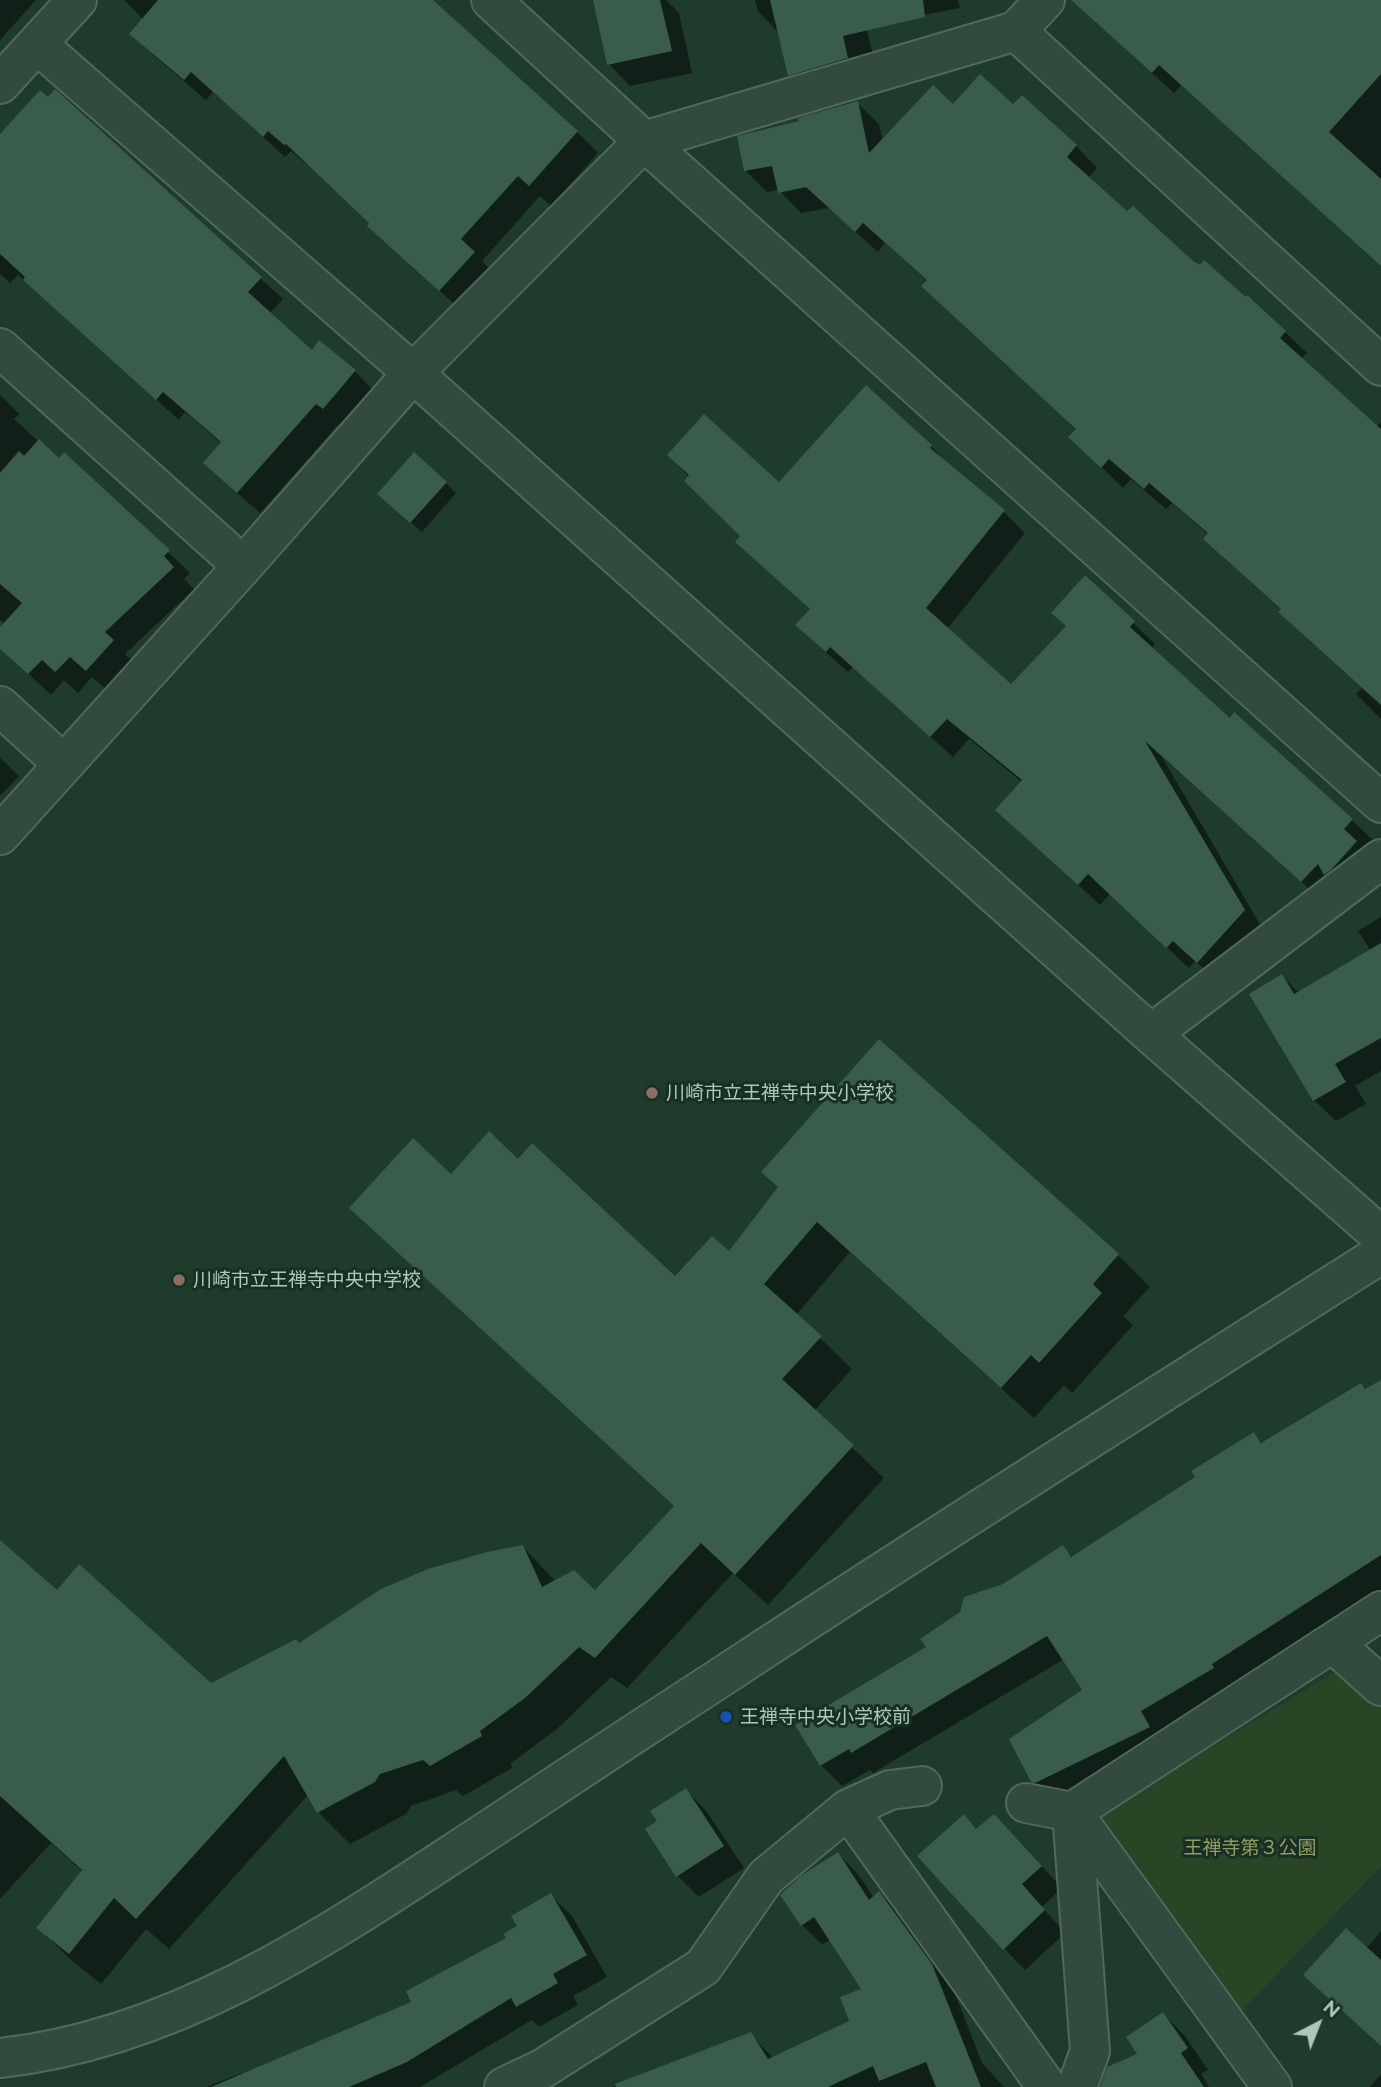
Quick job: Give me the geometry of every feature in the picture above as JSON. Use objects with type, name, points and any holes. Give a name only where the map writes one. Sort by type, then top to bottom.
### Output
[{"type":"street","points":[[0,84],[77,0]]},
{"type":"street","points":[[491,0],[644,141],[1381,803]]},
{"type":"street","points":[[0,835],[413,373],[644,141],[1016,31],[1045,0]]},
{"type":"street","points":[[1016,31],[1381,366]]},
{"type":"street","points":[[37,44],[413,373],[1151,1034],[1381,1236]]},
{"type":"street","points":[[0,348],[243,566]]},
{"type":"street","points":[[0,706],[62,763]]},
{"type":"street","points":[[1151,1034],[1381,859]]},
{"type":"street","points":[[0,2058],[35,2054],[151,2022],[260,1973],[366,1910],[862,1584],[1381,1254]]},
{"type":"street","points":[[1072,1812],[1381,1611]]},
{"type":"street","points":[[1333,1643],[1381,1686]]},
{"type":"street","points":[[504,2087],[542,2069],[703,1967],[766,1877],[848,1809],[890,1790],[922,1786]]},
{"type":"street","points":[[1026,1803],[1072,1812],[1272,2087]]},
{"type":"street","points":[[848,1809],[1047,2087]]},
{"type":"street","points":[[1072,1812],[1090,2051],[1077,2087]]},
{"type":"green space","name":"王禅寺第３公園","points":[[1338,1670],[1381,1706],[1381,1866],[1236,2017],[1096,1817]]},
{"type":"building","points":[[158,0],[433,0],[578,131],[529,186],[518,176],[461,239],[475,252],[439,291],[367,226],[369,223],[286,144],[268,131],[263,137],[191,72],[184,80],[129,34]]},
{"type":"building","points":[[593,0],[660,0],[672,51],[607,65]]},
{"type":"building","points":[[770,0],[923,0],[925,17],[843,36],[848,58],[788,76]]},
{"type":"building","points":[[1071,0],[1381,0],[1381,74],[1329,132],[1381,179],[1381,266],[1159,65],[1152,73]]},
{"type":"building","points":[[980,74],[1013,104],[1022,95],[1077,145],[1067,157],[1127,211],[1133,206],[1193,261],[1200,265],[1204,260],[1246,297],[1247,295],[1286,331],[1280,338],[1381,429],[1381,705],[1278,612],[1281,609],[1203,539],[1208,533],[1149,483],[1144,489],[1109,459],[1101,468],[1068,437],[1076,429],[921,286],[927,280],[863,223],[855,232],[806,187],[778,193],[772,166],[744,171],[737,136],[799,121],[798,118],[858,101],[869,153],[933,85],[953,104]]},
{"type":"building","points":[[55,89],[262,277],[248,292],[312,350],[319,340],[356,370],[323,409],[316,404],[237,493],[203,463],[221,442],[163,392],[156,400],[23,280],[25,277],[0,254],[0,134],[40,90],[48,97]]},
{"type":"building","points":[[866,385],[932,445],[930,448],[1005,510],[926,608],[1011,684],[1066,626],[1051,613],[1085,575],[1135,621],[1130,627],[1230,718],[1234,712],[1353,819],[1344,829],[1357,841],[1331,870],[1324,875],[1318,864],[1301,882],[1145,741],[1245,910],[1197,963],[1173,941],[1166,948],[1088,874],[1078,885],[995,810],[1022,780],[947,719],[930,737],[830,647],[826,652],[795,625],[810,609],[735,542],[740,536],[684,481],[689,475],[667,455],[704,414],[779,482]]},
{"type":"building","points":[[39,439],[59,458],[64,452],[170,550],[164,556],[174,567],[105,632],[114,640],[86,671],[70,657],[55,672],[42,660],[28,674],[0,649],[0,627],[22,603],[0,584],[0,473],[19,451],[24,456]]},
{"type":"building","points":[[414,452],[447,482],[410,523],[377,494]]},
{"type":"building","points":[[1381,943],[1381,1038],[1335,1064],[1346,1082],[1313,1101],[1249,994],[1282,974],[1294,994]]},
{"type":"building","points":[[879,1039],[1119,1254],[1093,1284],[1102,1293],[1039,1363],[1031,1355],[1001,1388],[817,1222],[764,1284],[822,1336],[782,1379],[854,1445],[735,1575],[701,1543],[595,1658],[579,1647],[525,1698],[480,1731],[482,1736],[430,1766],[423,1760],[380,1774],[375,1782],[317,1813],[284,1756],[136,1919],[114,1898],[69,1954],[36,1928],[82,1870],[0,1796],[0,1540],[57,1590],[79,1564],[211,1683],[296,1639],[299,1643],[381,1589],[428,1569],[487,1552],[523,1545],[542,1587],[574,1570],[595,1590],[674,1506],[349,1208],[413,1138],[451,1174],[489,1131],[518,1159],[532,1143],[675,1276],[712,1236],[729,1251],[778,1187],[761,1172]]},
{"type":"building","points":[[1381,1380],[1381,1555],[1212,1664],[1214,1668],[1141,1711],[1150,1727],[1035,1783],[1031,1782],[1009,1739],[1082,1690],[1047,1636],[851,1753],[849,1749],[820,1766],[795,1725],[926,1647],[920,1639],[960,1612],[964,1597],[1003,1584],[1063,1545],[1071,1557],[1195,1477],[1191,1471],[1254,1432],[1261,1443],[1361,1383],[1365,1389]]},
{"type":"building","points":[[686,1788],[724,1846],[676,1877],[645,1829],[657,1821],[650,1811]]},
{"type":"building","points":[[964,1814],[976,1829],[994,1814],[1042,1866],[1022,1884],[1045,1910],[1003,1950],[917,1856]]},
{"type":"building","points":[[838,1852],[869,1900],[879,1891],[932,1964],[981,2087],[936,2087],[926,2062],[879,2081],[873,2066],[828,2087],[616,2087],[615,2084],[751,2032],[768,2059],[849,2021],[840,1997],[861,1989],[814,1917],[801,1926],[780,1895],[802,1875]]},
{"type":"building","points":[[551,1893],[587,1955],[553,1974],[558,1983],[516,2007],[511,1998],[407,2062],[349,2087],[211,2087],[411,2002],[406,1991],[506,1938],[503,1934],[517,1926],[511,1916]]},
{"type":"building","points":[[1346,1928],[1381,1960],[1381,2046],[1303,1975]]},
{"type":"building","points":[[1163,2012],[1188,2048],[1181,2053],[1204,2087],[1100,2087],[1107,2067],[1137,2054],[1126,2037]]},
{"type":"place","name":"川崎市立王禅寺中央小学校","points":[[652,1093]]},
{"type":"place","name":"川崎市立王禅寺中央中学校","points":[[179,1280]]},
{"type":"place","name":"王禅寺中央小学校前","points":[[726,1717]]}]
